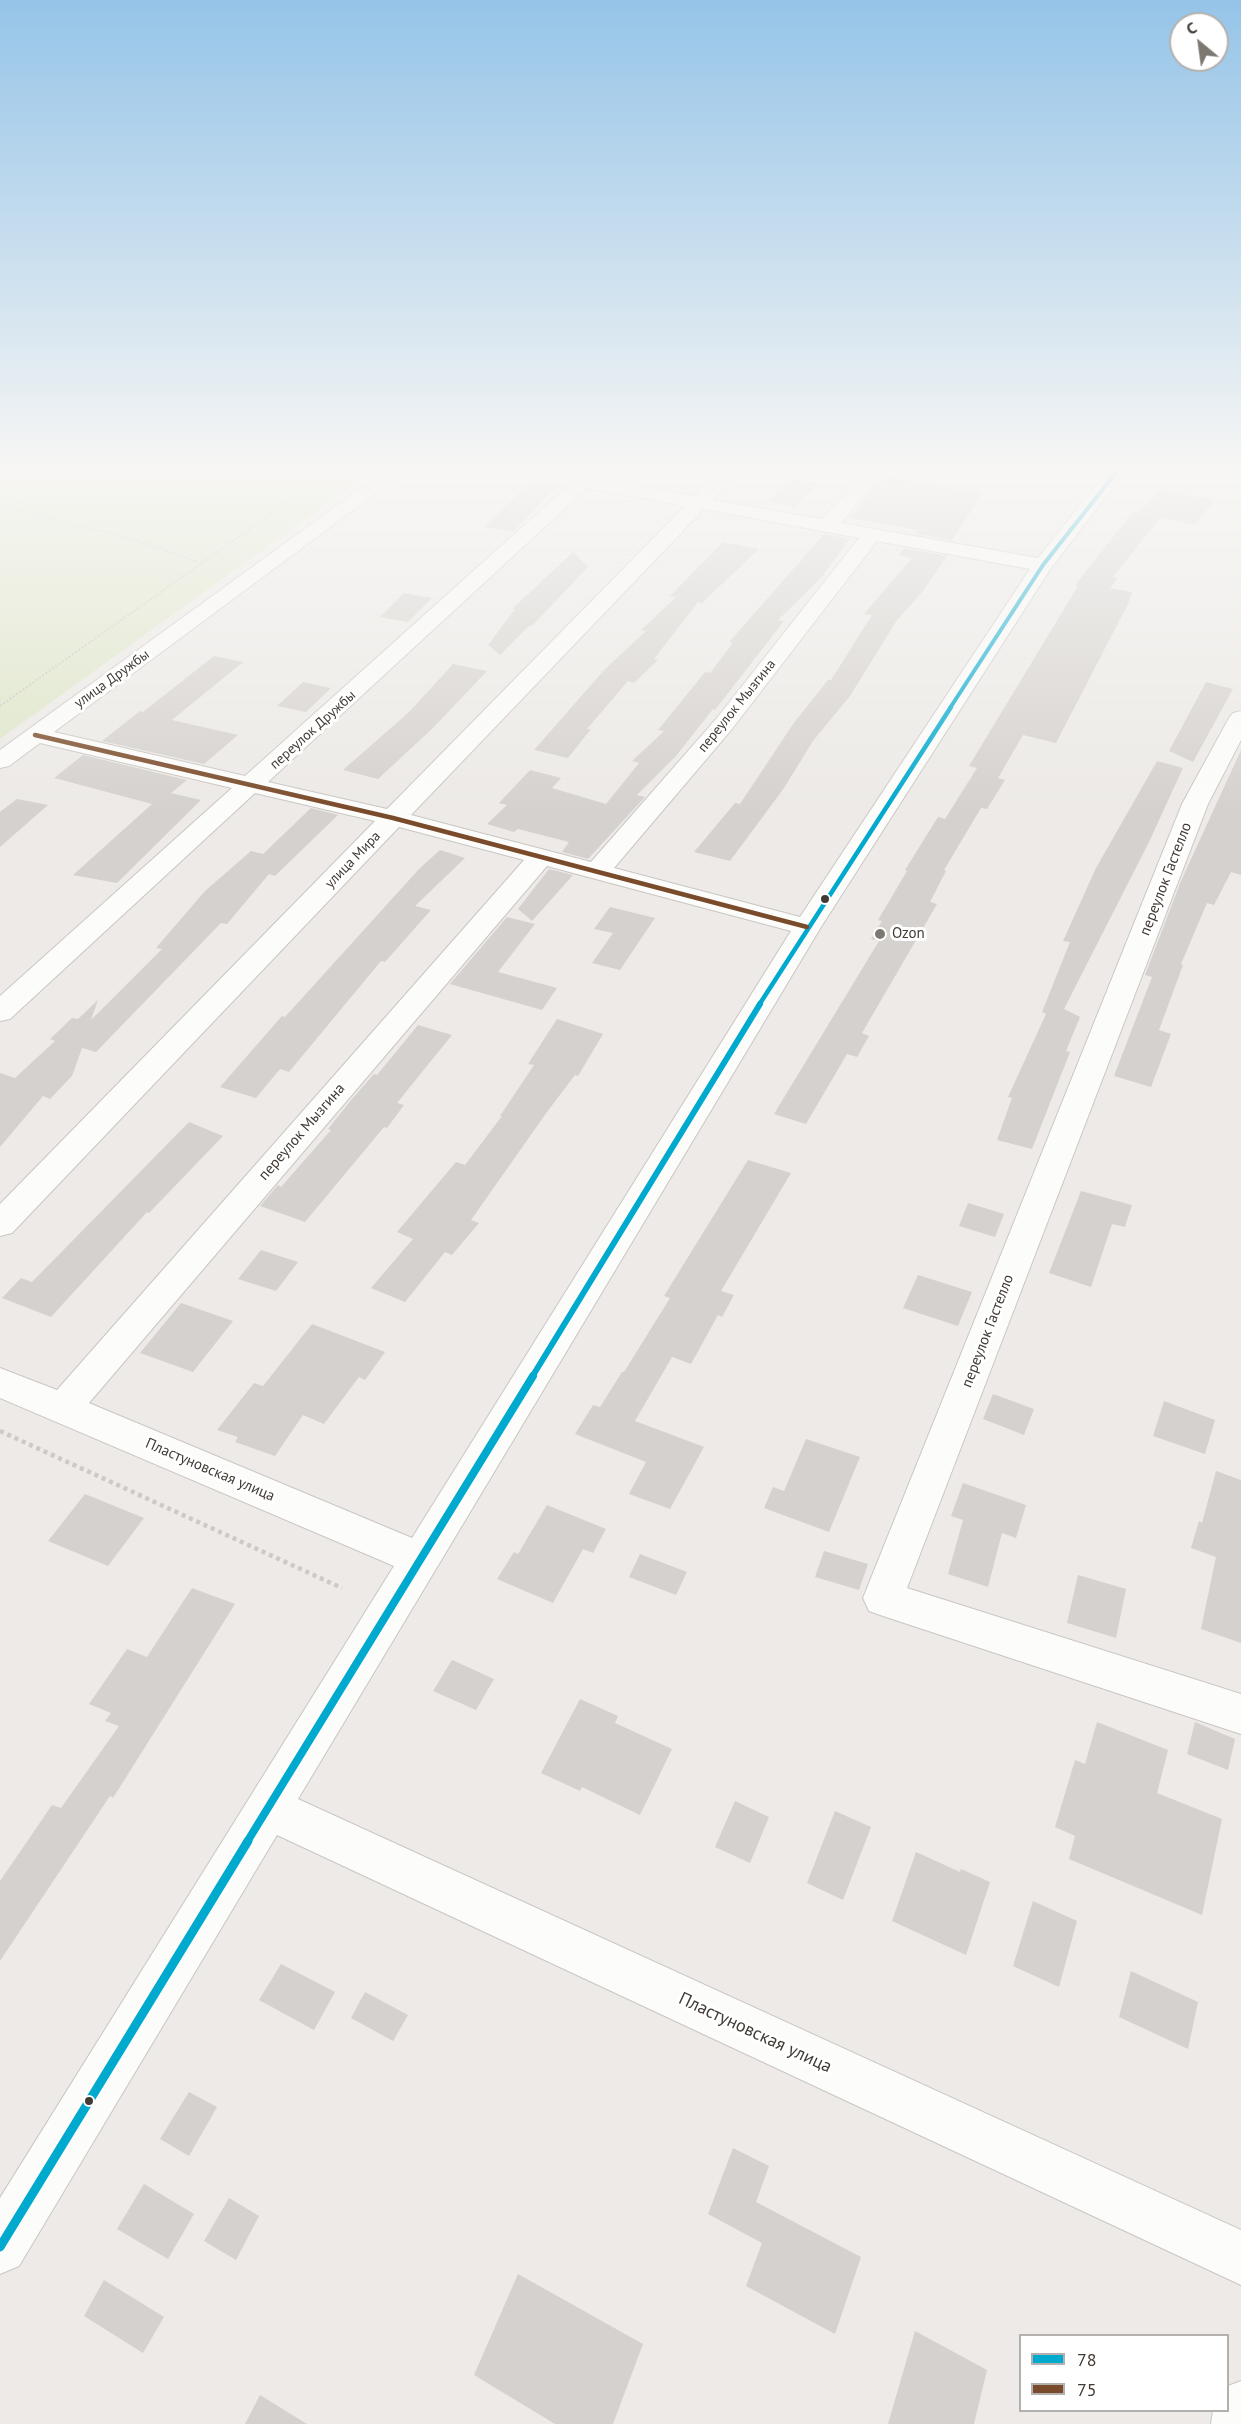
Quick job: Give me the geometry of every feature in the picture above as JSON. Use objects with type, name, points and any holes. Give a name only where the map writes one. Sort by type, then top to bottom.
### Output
[{"type":"street","name":"улица Дружбы","points":[[0,761],[243,583]]},
{"type":"street","name":"переулок Дружбы","points":[[0,1012],[473,583]]},
{"type":"street","name":"улица Мира","points":[[0,1224],[622,583]]},
{"type":"street","name":"переулок Мызгина","points":[[597,872],[724,724],[834,583]]},
{"type":"street","points":[[0,2247],[807,927],[1031,583]]},
{"type":"street","name":"переулок Гастелло","points":[[1241,718],[1195,804],[883,1598],[1241,1714]]},
{"type":"street","points":[[35,735],[393,818],[807,927]]},
{"type":"street","name":"переулок Мызгина","points":[[63,1408],[541,857]]},
{"type":"street","name":"Пластуновская улица","points":[[0,1382],[420,1559]]},
{"type":"street","name":"Пластуновская улица","points":[[268,1808],[1241,2259]]},
{"type":"street","points":[[1239,2424],[1241,2409]]},
{"type":"path","points":[[0,706],[174,583]]},
{"type":"path","points":[[0,1431],[342,1588]]},
{"type":"green space","points":[[0,583],[217,583],[0,739]]},
{"type":"building","points":[[540,583],[573,583],[532,626],[529,626],[500,655],[488,645],[515,609],[512,609]]},
{"type":"building","points":[[683,583],[723,583],[702,603],[698,602],[654,659],[658,660],[634,683],[628,681],[587,729],[591,729],[568,758],[534,750],[605,669],[646,631],[641,630],[676,597],[670,596]]},
{"type":"building","points":[[781,583],[816,583],[778,620],[784,621],[715,710],[713,709],[676,756],[637,795],[645,797],[588,859],[562,852],[569,842],[518,829],[514,832],[487,824],[507,805],[499,803],[530,770],[561,778],[552,788],[606,804],[639,763],[632,761],[664,731],[658,730],[705,672],[710,673],[732,644],[730,641]]},
{"type":"building","points":[[890,583],[928,583],[897,620],[850,696],[813,741],[784,788],[730,861],[694,852],[735,803],[740,804],[793,724],[828,680],[831,680],[872,615],[864,614]]},
{"type":"building","points":[[1076,583],[1114,583],[1110,588],[1132,592],[1128,604],[1056,743],[1023,735],[998,778],[1005,780],[987,809],[981,808],[944,870],[946,871],[930,902],[937,904],[862,1033],[869,1036],[857,1057],[847,1054],[806,1124],[774,1114],[879,941],[871,939],[882,921],[878,920],[907,871],[905,870],[938,817],[945,819],[977,768],[969,766],[1078,586],[1075,585]]},
{"type":"building","points":[[404,593],[432,598],[408,622],[380,617]]},
{"type":"building","points":[[214,656],[243,662],[172,720],[238,735],[204,764],[102,741],[140,711],[143,712]]},
{"type":"building","points":[[453,664],[487,671],[433,728],[378,779],[343,770],[409,712]]},
{"type":"building","points":[[303,682],[331,688],[306,712],[277,706]]},
{"type":"building","points":[[1206,682],[1233,689],[1193,762],[1169,751]]},
{"type":"building","points":[[1241,750],[1241,875],[1231,872],[1214,905],[1207,903],[1181,964],[1183,965],[1159,1030],[1171,1034],[1151,1087],[1114,1076],[1152,977],[1145,975],[1181,881]]},
{"type":"building","points":[[83,755],[187,780],[171,793],[201,800],[117,883],[73,875],[152,804],[54,778]]},
{"type":"building","points":[[1157,761],[1183,768],[1149,842],[1064,1009],[1080,1017],[1066,1051],[1070,1052],[1032,1149],[997,1140],[1012,1098],[1008,1097],[1046,1014],[1042,1012],[1070,942],[1063,941],[1096,868]]},
{"type":"building","points":[[17,799],[48,805],[0,847],[0,812]]},
{"type":"building","points":[[311,808],[338,815],[275,876],[269,874],[227,924],[221,923],[96,1052],[82,1048],[72,1076],[50,1099],[43,1096],[0,1147],[0,1073],[15,1078],[55,1041],[50,1039],[72,1018],[78,1019],[98,1000],[91,1020],[162,949],[156,948],[205,891],[251,851],[263,854]]},
{"type":"building","points":[[440,850],[465,858],[415,906],[431,910],[385,962],[381,961],[289,1072],[280,1069],[256,1098],[220,1087],[282,1016],[285,1017],[419,869]]},
{"type":"building","points":[[549,869],[573,875],[532,921],[518,909]]},
{"type":"building","points":[[610,907],[655,918],[620,970],[592,963],[613,933],[594,929]]},
{"type":"building","points":[[507,917],[535,924],[498,972],[557,988],[542,1010],[450,984]]},
{"type":"building","points":[[557,1019],[603,1034],[578,1076],[575,1075],[547,1112],[471,1220],[479,1223],[452,1255],[445,1252],[405,1302],[371,1288],[413,1239],[397,1232],[456,1162],[465,1165],[502,1116],[500,1116],[534,1065],[528,1064]]},
{"type":"building","points":[[418,1025],[452,1035],[397,1103],[404,1105],[387,1128],[384,1127],[305,1222],[260,1206],[278,1185],[281,1187],[331,1130],[328,1129],[352,1099],[374,1074],[377,1075]]},
{"type":"building","points":[[189,1122],[223,1136],[149,1213],[147,1212],[51,1317],[2,1298],[21,1278],[32,1282]]},
{"type":"building","points":[[748,1160],[791,1173],[721,1291],[734,1295],[722,1317],[718,1315],[691,1364],[672,1357],[635,1421],[704,1447],[670,1509],[629,1494],[646,1462],[575,1434],[593,1405],[600,1407],[624,1372],[670,1298],[664,1296]]},
{"type":"building","points":[[1081,1191],[1132,1205],[1125,1227],[1112,1224],[1091,1287],[1049,1273]]},
{"type":"building","points":[[968,1203],[1004,1214],[995,1237],[959,1226]]},
{"type":"building","points":[[261,1250],[298,1262],[276,1291],[238,1279]]},
{"type":"building","points":[[918,1275],[972,1292],[958,1326],[903,1308]]},
{"type":"building","points":[[181,1303],[233,1321],[193,1372],[140,1353]]},
{"type":"building","points":[[312,1324],[385,1352],[365,1380],[359,1377],[324,1424],[303,1415],[275,1456],[235,1442],[238,1437],[217,1430],[254,1383],[263,1386]]},
{"type":"building","points":[[993,1394],[1034,1409],[1024,1435],[983,1419]]},
{"type":"building","points":[[1164,1401],[1215,1420],[1205,1454],[1153,1436]]},
{"type":"building","points":[[806,1439],[860,1457],[829,1532],[764,1508],[773,1487],[784,1491]]},
{"type":"building","points":[[1216,1471],[1241,1480],[1241,1643],[1201,1629],[1216,1557],[1191,1548],[1199,1521],[1202,1523]]},
{"type":"building","points":[[963,1483],[1026,1505],[1016,1538],[1002,1533],[988,1587],[948,1574],[963,1520],[951,1516]]},
{"type":"building","points":[[85,1494],[144,1518],[108,1566],[48,1541]]},
{"type":"building","points":[[547,1505],[606,1529],[593,1553],[583,1549],[553,1603],[497,1579],[514,1552],[518,1554]]},
{"type":"building","points":[[824,1551],[868,1564],[859,1590],[815,1577]]},
{"type":"building","points":[[640,1554],[687,1572],[676,1595],[629,1577]]},
{"type":"building","points":[[1078,1575],[1126,1589],[1116,1638],[1067,1623]]},
{"type":"building","points":[[192,1588],[235,1604],[113,1798],[110,1796],[0,1961],[0,1881],[52,1805],[61,1808],[119,1726],[105,1721],[111,1713],[89,1704],[127,1649],[147,1657]]},
{"type":"building","points":[[452,1660],[494,1679],[476,1710],[433,1691]]},
{"type":"building","points":[[580,1699],[618,1716],[615,1723],[672,1749],[640,1815],[582,1787],[580,1791],[541,1773]]},
{"type":"building","points":[[1097,1722],[1168,1750],[1157,1793],[1222,1819],[1202,1915],[1069,1859],[1075,1836],[1055,1827],[1075,1760],[1085,1764]]},
{"type":"building","points":[[1195,1722],[1235,1739],[1228,1770],[1187,1754]]},
{"type":"building","points":[[735,1801],[769,1817],[750,1863],[715,1847]]},
{"type":"building","points":[[835,1811],[871,1827],[843,1900],[807,1883]]},
{"type":"building","points":[[916,1852],[960,1872],[961,1869],[990,1882],[966,1955],[892,1921]]},
{"type":"building","points":[[1033,1901],[1077,1921],[1059,1987],[1013,1966]]},
{"type":"building","points":[[281,1964],[335,1992],[314,2030],[259,2000]]},
{"type":"building","points":[[1131,1971],[1198,2002],[1188,2049],[1119,2017]]},
{"type":"building","points":[[365,1992],[408,2015],[393,2041],[351,2018]]},
{"type":"building","points":[[189,2092],[217,2107],[189,2156],[160,2139]]},
{"type":"building","points":[[733,2148],[769,2166],[756,2202],[861,2257],[835,2334],[746,2286],[762,2243],[708,2214]]},
{"type":"building","points":[[144,2184],[194,2214],[168,2259],[117,2229]]},
{"type":"building","points":[[229,2198],[259,2216],[236,2260],[204,2241]]},
{"type":"building","points":[[518,2274],[643,2344],[613,2424],[555,2424],[474,2375]]},
{"type":"building","points":[[104,2280],[164,2317],[143,2353],[84,2316]]},
{"type":"building","points":[[915,2331],[987,2370],[974,2424],[888,2424]]},
{"type":"building","points":[[260,2395],[307,2424],[245,2424]]},
{"type":"transit line","name":"78","points":[[0,2247],[807,927],[1031,583]]},
{"type":"transit line","name":"75","points":[[35,735],[393,818],[807,927]]},
{"type":"place","name":"Ozon","points":[[880,934]]}]
